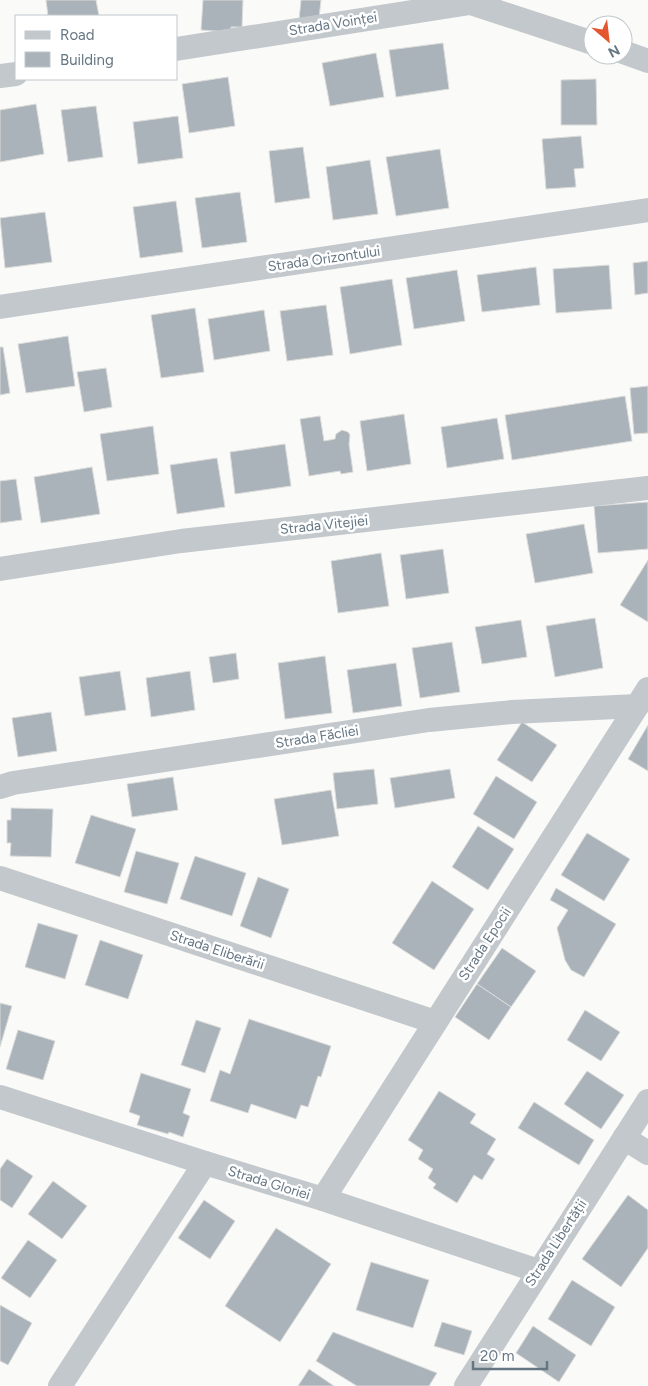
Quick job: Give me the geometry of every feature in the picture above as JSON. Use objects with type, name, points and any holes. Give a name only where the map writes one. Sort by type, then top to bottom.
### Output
[{"type":"street","points":[[474,1],[583,39]]},
{"type":"street","name":"Strada Voinței","points":[[178,49],[474,1]]},
{"type":"street","points":[[633,56],[648,61]]},
{"type":"street","points":[[0,76],[15,74]]},
{"type":"street","name":"Strada Orizontului","points":[[0,307],[648,210]]},
{"type":"street","name":"Strada Vitejiei","points":[[0,569],[182,541],[648,488]]},
{"type":"street","name":"Strada Făcliei","points":[[0,787],[13,783],[429,720],[643,698]]},
{"type":"street","name":"Strada Epocii","points":[[323,1199],[643,698]]},
{"type":"street","name":"Strada Eliberării","points":[[0,878],[435,1022]]},
{"type":"street","name":"Strada Gloriei","points":[[0,1097],[323,1199],[538,1271]]},
{"type":"street","name":"Strada Libertății","points":[[466,1386],[648,1101]]},
{"type":"street","points":[[624,1138],[648,1153]]},
{"type":"street","points":[[60,1386],[205,1163]]},
{"type":"building","points":[[46,0],[96,0],[99,15],[48,15]]},
{"type":"building","points":[[203,0],[243,0],[242,27],[231,27],[231,32],[201,30]]},
{"type":"building","points":[[301,0],[321,0],[319,18],[299,20]]},
{"type":"building","points":[[443,43],[449,89],[396,97],[389,50]]},
{"type":"building","points":[[376,53],[384,97],[330,106],[322,63]]},
{"type":"building","points":[[228,77],[235,126],[189,133],[182,84]]},
{"type":"building","points":[[596,79],[597,125],[561,125],[561,80]]},
{"type":"building","points":[[36,104],[44,154],[0,162],[0,110]]},
{"type":"building","points":[[96,106],[103,157],[68,162],[61,110]]},
{"type":"building","points":[[178,116],[183,158],[138,164],[133,122]]},
{"type":"building","points":[[581,136],[584,168],[574,169],[576,187],[546,189],[542,139]]},
{"type":"building","points":[[303,147],[310,198],[275,203],[269,151]]},
{"type":"building","points":[[440,149],[449,208],[396,216],[386,157]]},
{"type":"building","points":[[370,160],[378,214],[333,220],[326,167]]},
{"type":"building","points":[[240,192],[247,242],[202,248],[195,198]]},
{"type":"building","points":[[176,201],[183,252],[140,258],[133,207]]},
{"type":"building","points":[[45,212],[52,262],[5,268],[0,218]]},
{"type":"building","points":[[648,261],[648,293],[635,295],[633,263]]},
{"type":"building","points":[[609,265],[612,309],[556,313],[553,269]]},
{"type":"building","points":[[536,267],[540,305],[482,312],[477,275]]},
{"type":"building","points":[[457,270],[465,321],[414,329],[406,278]]},
{"type":"building","points":[[392,279],[402,345],[350,354],[340,287]]},
{"type":"building","points":[[326,305],[333,355],[287,361],[280,311]]},
{"type":"building","points":[[195,308],[204,372],[161,378],[151,315]]},
{"type":"building","points":[[264,310],[270,351],[214,360],[208,319]]},
{"type":"building","points":[[68,336],[75,386],[26,393],[18,344]]},
{"type":"building","points":[[0,347],[3,347],[10,393],[0,395]]},
{"type":"building","points":[[106,368],[112,407],[84,412],[77,372]]},
{"type":"building","points":[[648,386],[648,433],[634,434],[630,388]]},
{"type":"building","points":[[625,396],[632,441],[512,460],[505,415]]},
{"type":"building","points":[[404,414],[411,464],[367,471],[360,421]]},
{"type":"building","points":[[320,416],[324,441],[335,439],[336,434],[342,430],[350,435],[349,444],[353,472],[341,474],[340,471],[309,476],[300,419]]},
{"type":"building","points":[[497,418],[504,459],[447,468],[441,427]]},
{"type":"building","points":[[153,426],[159,474],[107,481],[100,434]]},
{"type":"building","points":[[285,444],[291,486],[235,494],[230,452]]},
{"type":"building","points":[[217,458],[225,507],[177,514],[170,465]]},
{"type":"building","points":[[92,467],[100,514],[41,523],[34,477]]},
{"type":"building","points":[[16,479],[22,520],[0,523],[0,481]]},
{"type":"building","points":[[648,502],[648,549],[598,553],[594,506]]},
{"type":"building","points":[[584,524],[593,573],[535,583],[526,534]]},
{"type":"building","points":[[443,549],[449,593],[406,599],[400,555]]},
{"type":"building","points":[[381,553],[389,606],[338,613],[331,561]]},
{"type":"building","points":[[648,560],[648,622],[620,605]]},
{"type":"building","points":[[595,618],[603,668],[555,677],[546,626]]},
{"type":"building","points":[[521,620],[527,657],[482,664],[475,627]]},
{"type":"building","points":[[452,642],[460,692],[420,698],[412,648]]},
{"type":"building","points":[[236,653],[239,679],[213,683],[209,657]]},
{"type":"building","points":[[325,656],[332,713],[285,719],[278,663]]},
{"type":"building","points":[[396,663],[402,706],[353,713],[347,670]]},
{"type":"building","points":[[120,671],[126,710],[85,716],[79,677]]},
{"type":"building","points":[[190,671],[195,710],[151,717],[146,678]]},
{"type":"building","points":[[51,712],[57,751],[18,757],[12,718]]},
{"type":"building","points":[[522,722],[557,745],[532,782],[497,760]]},
{"type":"building","points":[[648,725],[648,771],[628,759]]},
{"type":"building","points":[[374,769],[378,804],[337,809],[333,773]]},
{"type":"building","points":[[450,769],[455,798],[395,808],[390,778]]},
{"type":"building","points":[[496,776],[537,802],[514,839],[473,814]]},
{"type":"building","points":[[173,777],[178,810],[132,817],[127,784]]},
{"type":"building","points":[[331,790],[339,836],[282,845],[274,799]]},
{"type":"building","points":[[11,808],[53,809],[51,857],[10,856],[11,843],[7,843],[7,820],[11,820]]},
{"type":"building","points":[[91,815],[136,829],[120,877],[75,863]]},
{"type":"building","points":[[478,826],[514,849],[488,890],[452,867]]},
{"type":"building","points":[[587,833],[630,859],[604,901],[561,875]]},
{"type":"building","points":[[136,851],[179,863],[167,904],[124,892]]},
{"type":"building","points":[[195,856],[246,873],[232,916],[180,899]]},
{"type":"building","points":[[258,877],[289,889],[271,938],[240,926]]},
{"type":"building","points":[[432,881],[474,909],[434,970],[392,943]]},
{"type":"building","points":[[556,888],[616,924],[584,977],[571,970],[565,960],[557,928],[568,910],[550,900]]},
{"type":"building","points":[[38,923],[78,935],[65,979],[25,967]]},
{"type":"building","points":[[100,940],[143,955],[128,999],[85,985]]},
{"type":"building","points":[[502,948],[536,971],[511,1007],[477,984]]},
{"type":"building","points":[[477,984],[511,1007],[489,1040],[455,1017]]},
{"type":"building","points":[[0,1003],[12,1006],[0,1047]]},
{"type":"building","points":[[585,1010],[620,1032],[601,1061],[567,1040]]},
{"type":"building","points":[[249,1019],[331,1046],[321,1077],[318,1076],[308,1107],[301,1105],[296,1119],[251,1104],[248,1113],[210,1101],[220,1070],[230,1074]]},
{"type":"building","points":[[196,1020],[221,1028],[205,1073],[181,1065]]},
{"type":"building","points":[[18,1030],[55,1041],[43,1080],[6,1069]]},
{"type":"building","points":[[587,1071],[624,1095],[601,1129],[564,1104]]},
{"type":"building","points":[[141,1073],[191,1089],[183,1113],[190,1116],[183,1137],[137,1125],[140,1116],[129,1112]]},
{"type":"building","points":[[439,1091],[476,1114],[470,1123],[496,1139],[487,1154],[495,1159],[482,1180],[474,1175],[457,1203],[433,1188],[436,1184],[428,1178],[433,1169],[418,1159],[423,1150],[408,1140]]},
{"type":"building","points":[[534,1102],[594,1140],[579,1165],[518,1128]]},
{"type":"building","points":[[7,1159],[33,1176],[12,1208],[0,1200],[0,1169]]},
{"type":"building","points":[[53,1181],[87,1206],[62,1239],[28,1214]]},
{"type":"building","points":[[628,1195],[648,1210],[648,1248],[621,1287],[582,1259]]},
{"type":"building","points":[[204,1200],[235,1221],[210,1259],[178,1238]]},
{"type":"building","points":[[276,1228],[331,1264],[280,1342],[225,1306]]},
{"type":"building","points":[[28,1240],[57,1260],[30,1298],[1,1278]]},
{"type":"building","points":[[371,1262],[429,1280],[413,1328],[356,1310]]},
{"type":"building","points":[[572,1280],[615,1307],[591,1346],[548,1319]]},
{"type":"building","points":[[0,1305],[32,1323],[8,1365],[0,1361]]},
{"type":"building","points":[[442,1322],[472,1331],[464,1355],[434,1346]]},
{"type":"building","points":[[533,1326],[576,1355],[559,1382],[516,1353]]},
{"type":"building","points":[[333,1332],[437,1373],[429,1386],[357,1386],[316,1361]]},
{"type":"building","points":[[309,1369],[334,1386],[298,1386]]}]
